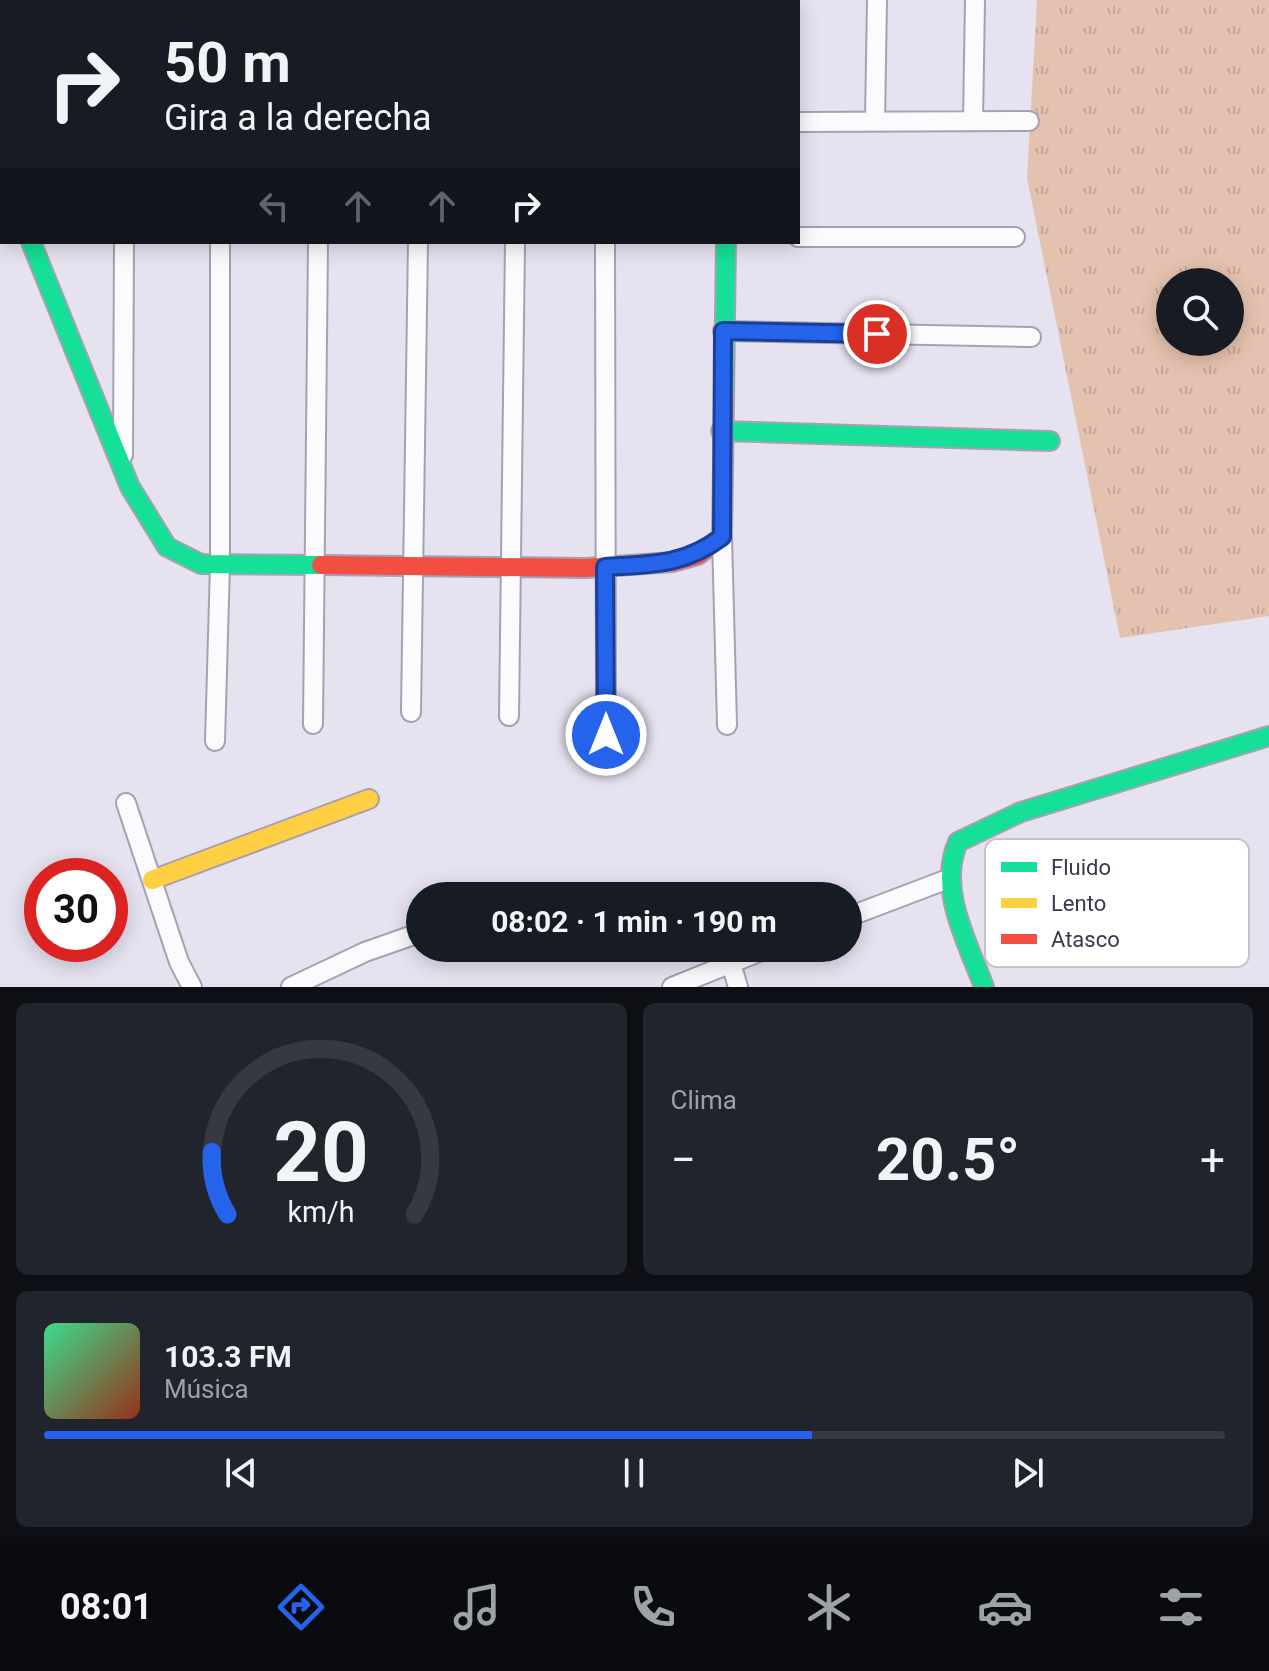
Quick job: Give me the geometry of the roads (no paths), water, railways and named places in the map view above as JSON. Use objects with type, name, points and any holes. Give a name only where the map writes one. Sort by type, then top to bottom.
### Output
[{"type":"street","points":[[875,121],[877,0]]},
{"type":"street","points":[[973,121],[975,0]]},
{"type":"street","points":[[800,122],[1029,121]]},
{"type":"street","points":[[800,237],[1015,237]]},
{"type":"street","points":[[32,244],[123,463],[130,487],[167,547],[201,564],[605,567],[673,562],[698,555],[722,537]]},
{"type":"street","points":[[123,463],[124,244]]},
{"type":"street","points":[[215,741],[220,565],[220,244]]},
{"type":"street","points":[[313,724],[318,244]]},
{"type":"street","points":[[411,712],[418,244]]},
{"type":"street","points":[[509,716],[508,567],[515,244]]},
{"type":"street","points":[[605,244],[606,735]]},
{"type":"street","points":[[726,244],[721,431],[727,725]]},
{"type":"street","points":[[723,331],[1031,337]]},
{"type":"street","points":[[721,431],[1050,441]]},
{"type":"street","points":[[984,987],[948,879],[953,849],[958,842],[1021,812],[1269,736]]},
{"type":"street","points":[[152,880],[369,799]]},
{"type":"street","points":[[126,803],[179,962],[192,987]]},
{"type":"street","points":[[862,912],[948,879]]},
{"type":"street","points":[[291,987],[365,952],[406,938]]},
{"type":"street","points":[[672,987],[731,963],[738,987]]}]
